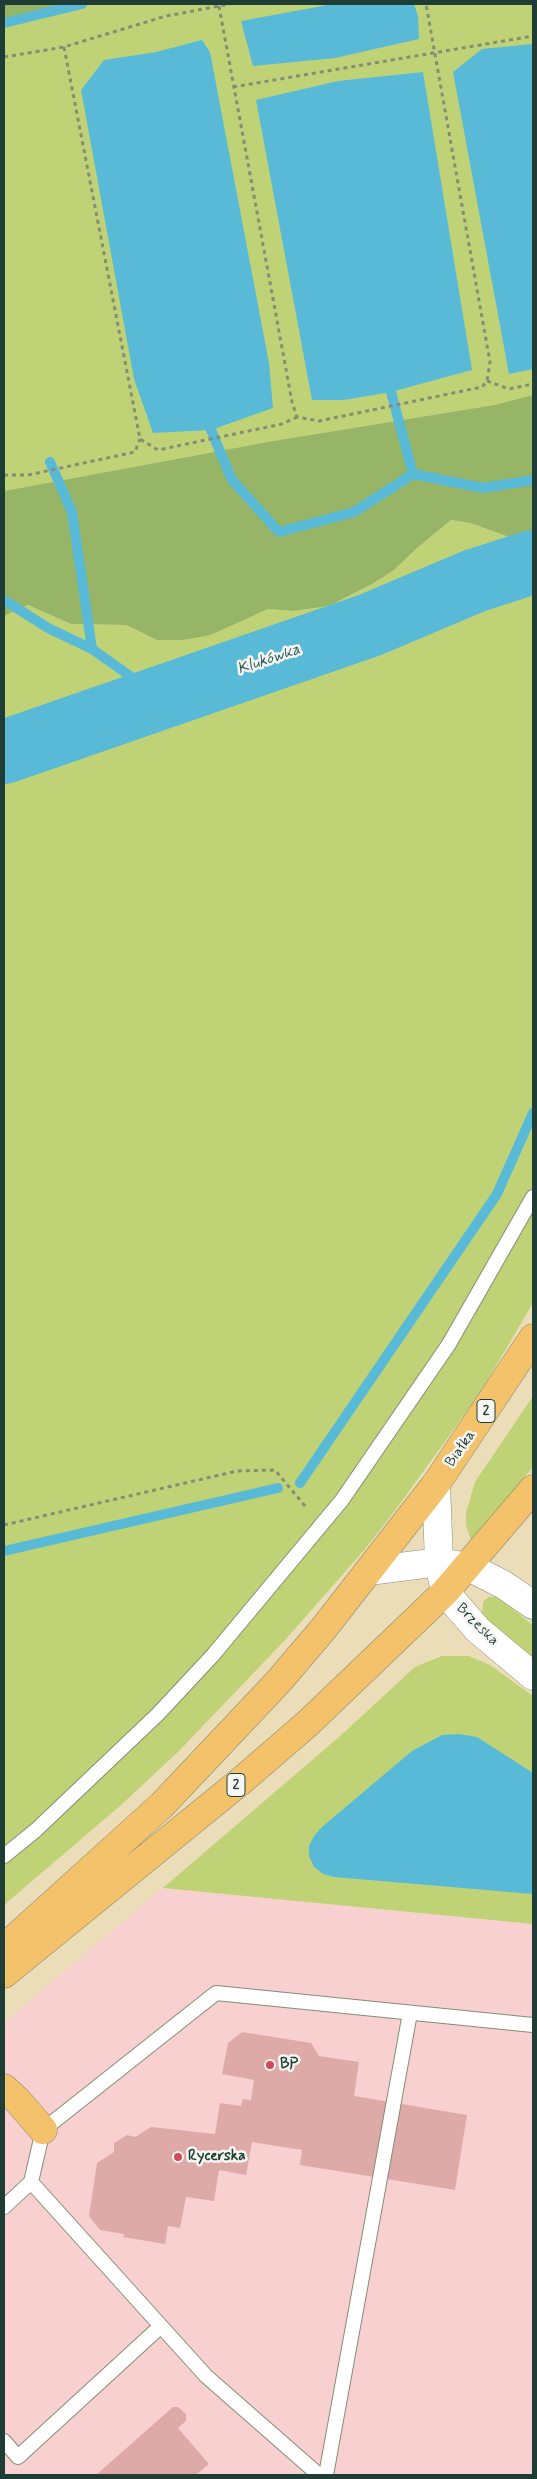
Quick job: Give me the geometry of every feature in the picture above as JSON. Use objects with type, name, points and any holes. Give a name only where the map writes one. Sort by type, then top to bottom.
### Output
[{"type":"highway","name":"Białka","points":[[436,1484],[533,1338]]},
{"type":"highway","name":"2","points":[[4,1948],[162,1805],[198,1769],[279,1681],[436,1484]]},
{"type":"highway","name":"2","points":[[4,1974],[270,1756],[362,1674],[445,1592],[533,1489]]},
{"type":"highway","points":[[4,2088],[18,2100],[43,2130]]},
{"type":"street","name":"Brzeska","points":[[436,1484],[439,1562],[445,1592],[478,1630],[533,1676]]},
{"type":"street","points":[[368,1571],[439,1562],[468,1567],[504,1586],[533,1605]]},
{"type":"lane","points":[[4,1856],[43,1823],[158,1714],[212,1655],[342,1500],[449,1344],[533,1197]]},
{"type":"lane","points":[[4,2207],[31,2182],[43,2130],[216,1993],[533,2025]]},
{"type":"lane","points":[[326,2475],[410,2013]]},
{"type":"lane","points":[[31,2182],[206,2376],[320,2475]]},
{"type":"lane","points":[[4,2441],[18,2457],[161,2326]]},
{"type":"path","points":[[4,57],[64,47],[166,16],[230,4]]},
{"type":"path","points":[[140,439],[158,450],[282,424],[298,417],[319,421],[482,387],[487,381],[490,362],[426,4]]},
{"type":"path","points":[[218,6],[292,402],[298,417]]},
{"type":"path","points":[[233,87],[533,36]]},
{"type":"path","points":[[4,475],[28,475],[135,452],[140,439],[64,47]]},
{"type":"path","points":[[487,381],[509,389],[533,384]]},
{"type":"path","points":[[4,1525],[237,1471],[275,1470],[320,1526]]},
{"type":"shaded area","points":[[163,1888],[533,1924],[533,2475],[4,2475],[4,2023]]},
{"type":"green space","points":[[4,4],[533,4],[533,395],[494,405],[273,441],[4,491]]},
{"type":"green space","points":[[4,4],[79,4],[4,19]]},
{"type":"green space","points":[[533,395],[533,540],[509,537],[470,523],[451,520],[394,570],[374,583],[329,606],[293,611],[268,609],[211,635],[183,640],[157,640],[126,625],[71,624],[28,605],[4,616],[4,491],[273,441],[494,405]]},
{"type":"green space","points":[[451,520],[470,523],[509,537],[533,540],[533,1303],[480,1393],[394,1512],[365,1549],[286,1639],[178,1752],[120,1806],[4,1905],[4,616],[28,605],[71,624],[126,625],[157,640],[211,635],[268,609],[293,611],[329,606],[374,583],[394,570]]},
{"type":"green space","points":[[533,1396],[533,1467],[471,1541],[466,1525],[466,1513],[475,1482]]},
{"type":"green space","points":[[488,1597],[496,1597],[533,1625],[533,1660],[498,1632],[482,1614],[483,1602]]},
{"type":"green space","points":[[442,1656],[469,1656],[490,1665],[533,1696],[533,1924],[163,1888],[339,1737],[415,1667]]},
{"type":"water","points":[[333,4],[414,4],[418,16],[419,39],[335,58],[253,66],[241,21]]},
{"type":"water","points":[[202,40],[210,52],[269,363],[273,408],[211,430],[153,433],[134,379],[81,90],[104,60],[156,52]]},
{"type":"water","points":[[533,44],[533,369],[509,374],[453,72],[482,49]]},
{"type":"water","points":[[423,72],[472,370],[391,392],[344,400],[312,400],[256,100],[338,81]]},
{"type":"water","points":[[459,1734],[477,1737],[533,1773],[533,1894],[334,1877],[323,1874],[314,1867],[309,1856],[309,1846],[314,1836],[322,1827],[412,1751],[442,1735]]},
{"type":"building","points":[[242,2032],[311,2043],[319,2056],[359,2062],[354,2096],[467,2115],[455,2190],[300,2165],[302,2150],[252,2142],[246,2175],[219,2170],[214,2201],[186,2197],[180,2228],[168,2226],[165,2244],[123,2237],[124,2234],[100,2230],[89,2216],[97,2163],[114,2152],[114,2143],[127,2135],[135,2137],[151,2127],[215,2134],[220,2103],[241,2106],[243,2099],[251,2100],[254,2080],[222,2074],[228,2043]]},
{"type":"building","points":[[173,2407],[178,2407],[186,2414],[186,2421],[178,2428],[209,2464],[196,2475],[96,2475]]},
{"type":"waterway","points":[[4,23],[82,4]]},
{"type":"waterway","points":[[391,392],[413,474]]},
{"type":"waterway","points":[[211,430],[232,480],[279,532],[354,512],[413,474],[483,488],[533,480]]},
{"type":"waterway","points":[[50,462],[72,512],[92,649]]},
{"type":"waterway","name":"Klukówka","points":[[4,752],[370,625],[474,581],[533,562]]},
{"type":"waterway","points":[[4,600],[48,628],[92,649],[161,698]]},
{"type":"waterway","points":[[300,1483],[497,1194],[533,1113]]},
{"type":"waterway","points":[[4,1551],[278,1488]]},
{"type":"place","name":"BP","points":[[270,2065]]},
{"type":"place","name":"Rycerska","points":[[178,2157]]}]
